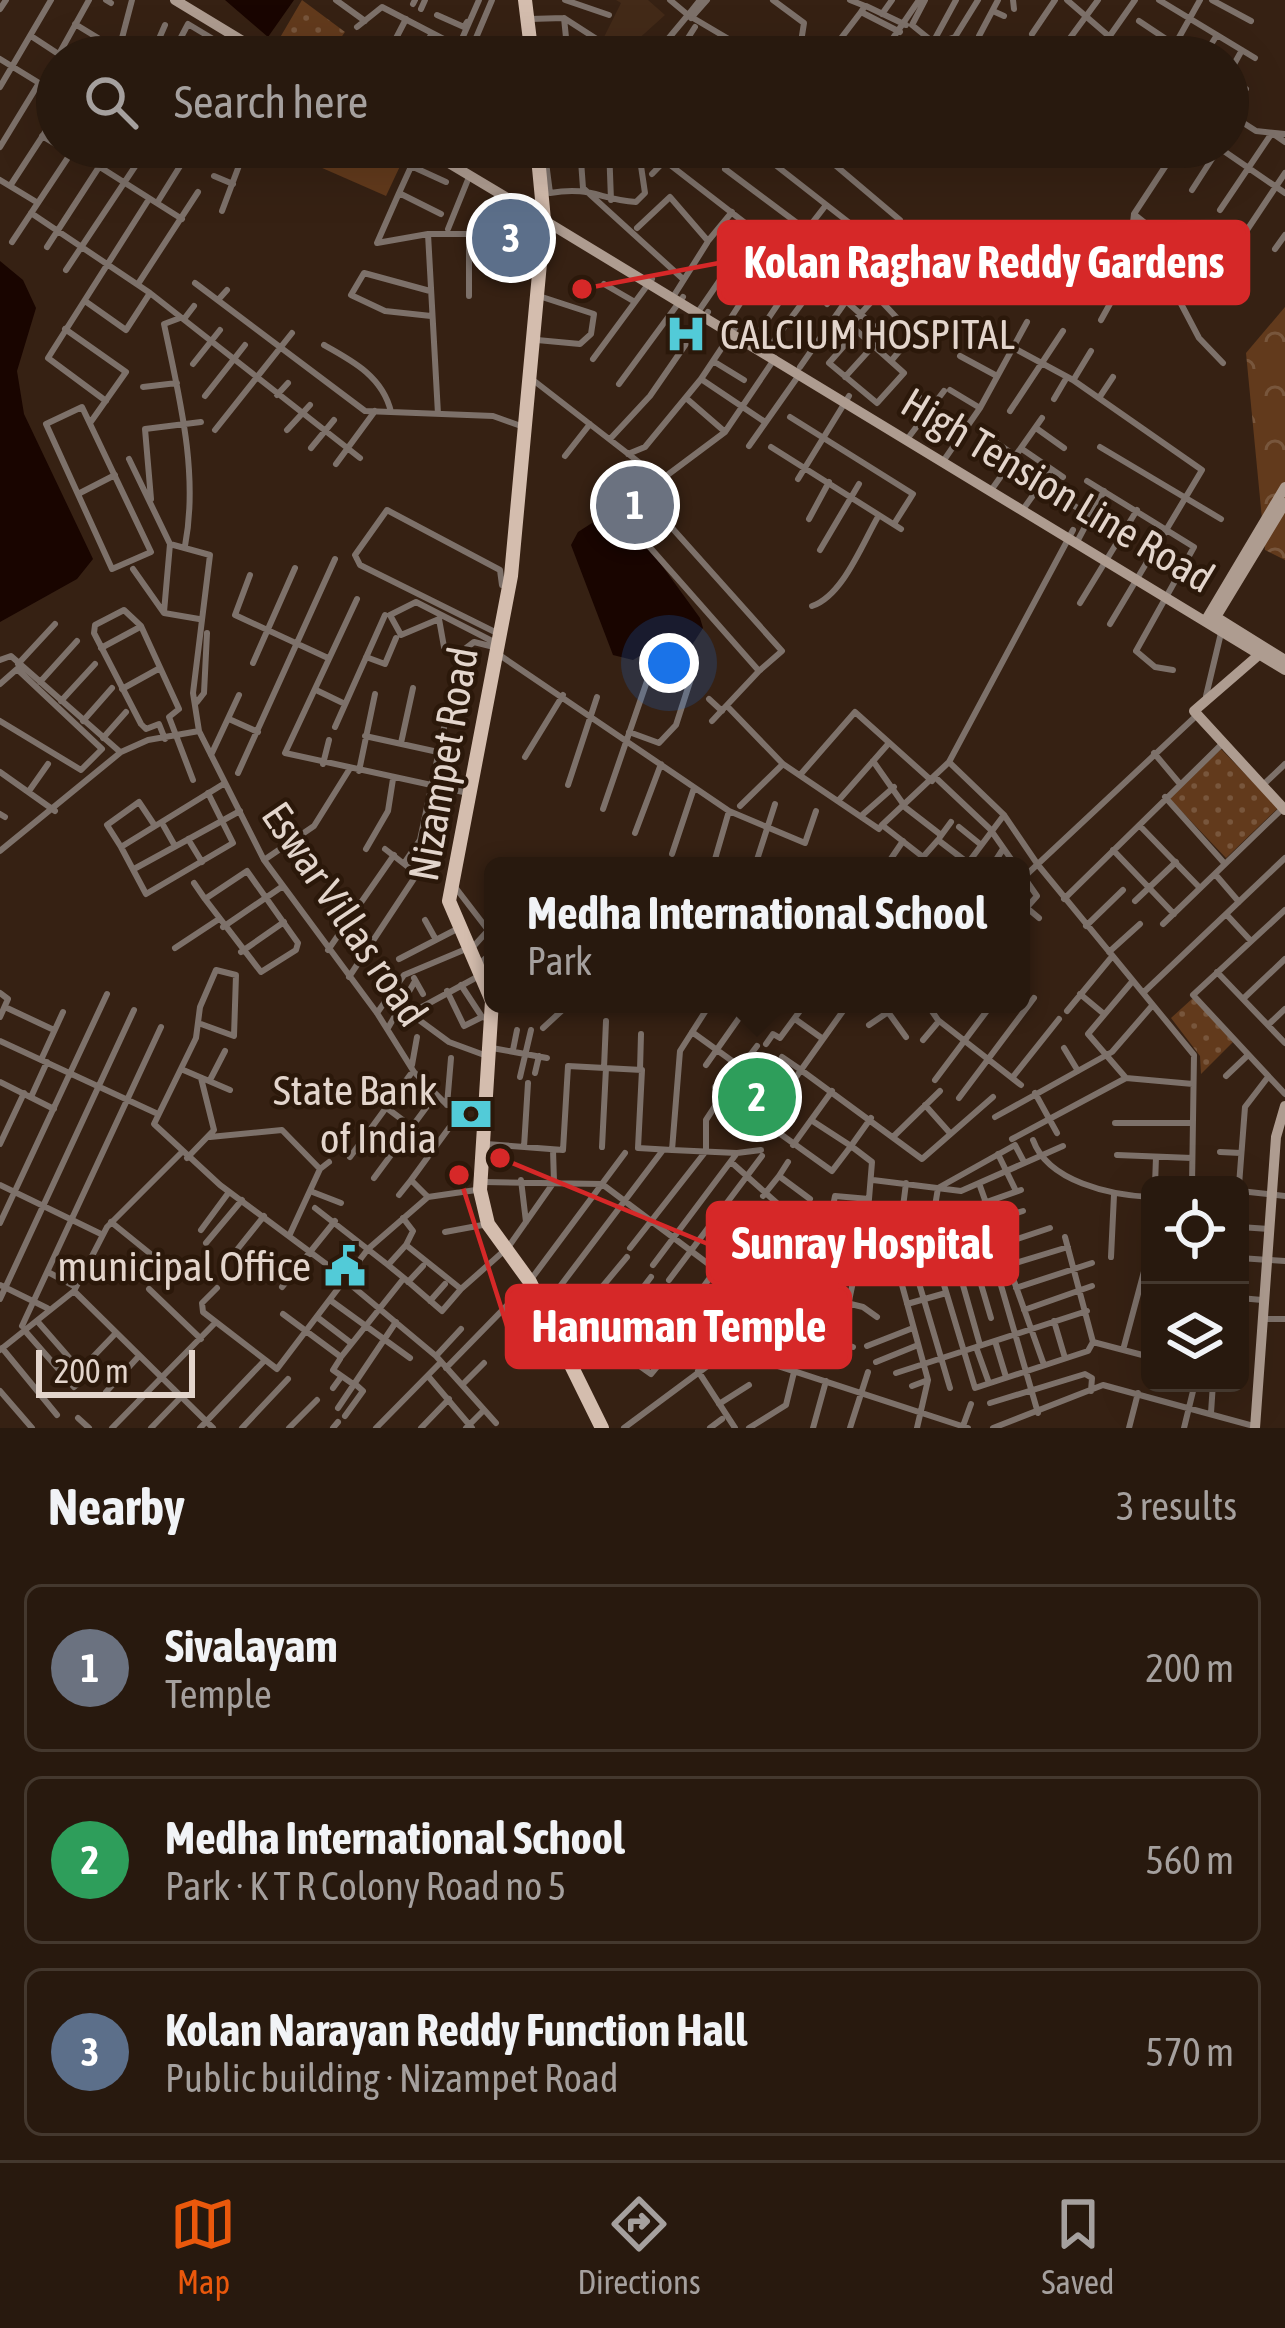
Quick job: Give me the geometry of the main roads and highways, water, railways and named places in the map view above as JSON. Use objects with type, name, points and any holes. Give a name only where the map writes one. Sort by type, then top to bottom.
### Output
[{"type":"main road","points":[[175,0],[223,36]]},
{"type":"main road","points":[[188,0],[238,36]]},
{"type":"main road","points":[[522,0],[527,36]]},
{"type":"main road","name":"High Tension Line Road","points":[[455,168],[492,186]]},
{"type":"main road","name":"High Tension Line Road","points":[[465,168],[770,353],[847,391],[910,436],[1222,628],[1285,660]]},
{"type":"main road","name":"Nizampet Road","points":[[480,957],[452,896],[501,644],[542,297],[548,220],[542,168]]},
{"type":"main road","name":"Nizampet Road","points":[[480,957],[459,928],[452,896],[468,793],[518,574],[548,220]]},
{"type":"main road","points":[[1207,615],[1285,487]]},
{"type":"main road","points":[[1284,809],[1196,716],[1204,700],[1263,650],[1216,617],[1285,503]]},
{"type":"main road","name":"High Tension Line Road","points":[[1263,650],[1285,670]]},
{"type":"main road","name":"Nizampet Road","points":[[491,1015],[482,1186],[488,1224],[546,1305],[582,1383]]},
{"type":"main road","name":"Nizampet Road","points":[[487,1105],[482,1186],[493,1223],[507,1248]]},
{"type":"main road","points":[[1256,1428],[1270,1229],[1278,1196],[1279,1114],[1285,1106]]},
{"type":"main road","name":"Nizampet Road","points":[[531,1280],[604,1428]]},
{"type":"place","name":"Kolan Narayan Reddy Function Hall","points":[[511,238]]},
{"type":"place","name":"Kolan Raghav Reddy Gardens","points":[[582,289]]},
{"type":"place","name":"CALCIUM HOSPITAL","points":[[686,334]]},
{"type":"place","name":"Sivalayam","points":[[635,505]]},
{"type":"place","name":"Medha International School","points":[[757,1097]]},
{"type":"place","name":"State Bank of India","points":[[471,1114]]},
{"type":"place","name":"Sunray Hospital","points":[[500,1158]]},
{"type":"place","name":"Hanuman Temple","points":[[459,1175]]},
{"type":"place","name":"municipal Office","points":[[345,1266]]}]
